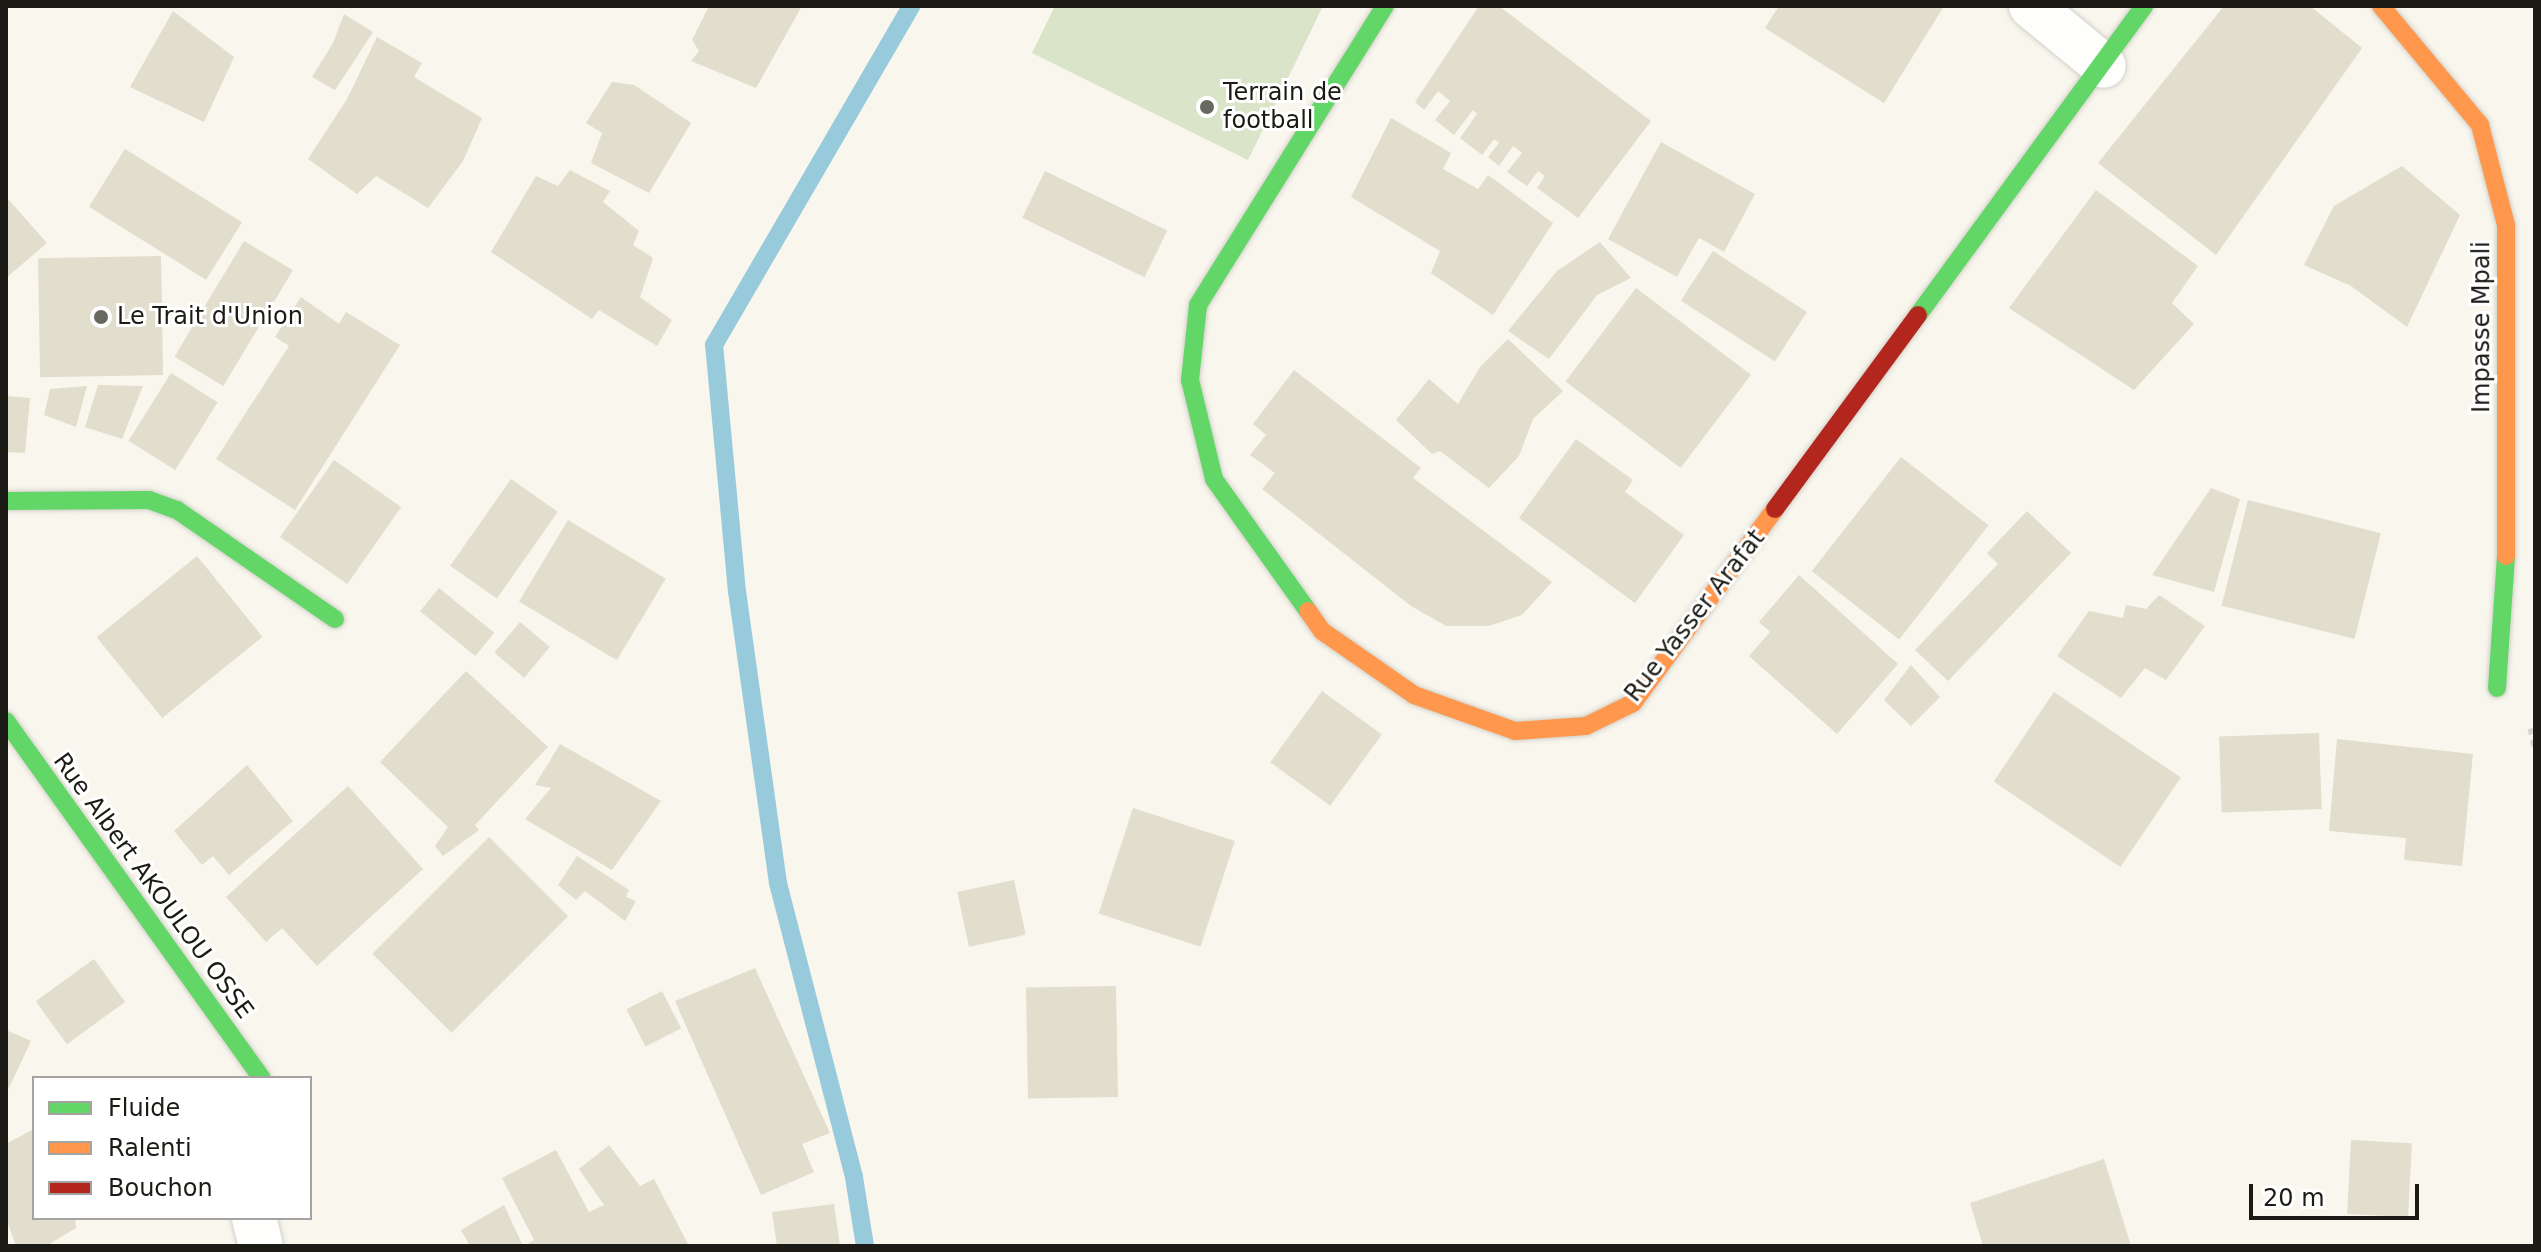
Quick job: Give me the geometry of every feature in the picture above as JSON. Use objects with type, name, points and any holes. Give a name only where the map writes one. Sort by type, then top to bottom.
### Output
[{"type":"street","name":"Rue Yasser Arafat","points":[[1385,6],[1198,305],[1190,380],[1214,479],[1322,631],[1414,695],[1515,731],[1586,726],[1633,703],[2104,66],[2144,6]]},
{"type":"street","points":[[2031,6],[2104,66]]},
{"type":"street","name":"Impasse Mpali","points":[[2381,6],[2480,125],[2506,225],[2506,566],[2497,688]]},
{"type":"street","points":[[6,501],[149,500],[177,510],[335,619]]},
{"type":"street","name":"Rue Albert AKOULOU OSSE","points":[[6,721],[261,1076]]},
{"type":"street","points":[[254,1220],[261,1246]]},
{"type":"green space","name":"Terrain de football","points":[[1055,6],[1323,6],[1248,160],[1032,53]]},
{"type":"building","points":[[709,6],[802,6],[756,88],[691,61],[699,51],[692,40]]},
{"type":"building","points":[[1479,6],[1499,6],[1651,121],[1578,218],[1537,188],[1545,176],[1538,171],[1527,186],[1507,172],[1522,153],[1513,146],[1499,166],[1488,157],[1499,143],[1494,139],[1482,155],[1460,138],[1477,114],[1473,110],[1454,135],[1435,120],[1450,101],[1438,91],[1424,110],[1415,102]]},
{"type":"building","points":[[1779,6],[1944,6],[1884,103],[1765,28]]},
{"type":"building","points":[[2224,6],[2310,6],[2362,48],[2216,255],[2098,163]]},
{"type":"building","points":[[173,11],[234,57],[204,122],[130,87]]},
{"type":"building","points":[[344,14],[373,32],[335,90],[312,77],[333,43]]},
{"type":"building","points":[[377,37],[422,63],[414,77],[482,118],[463,161],[428,208],[376,176],[357,194],[308,159],[347,99]]},
{"type":"building","points":[[612,82],[634,85],[691,123],[649,193],[591,163],[602,133],[586,123]]},
{"type":"building","points":[[1391,118],[1451,153],[1443,169],[1478,189],[1488,175],[1553,223],[1493,315],[1431,273],[1440,251],[1351,197]]},
{"type":"building","points":[[1661,142],[1755,194],[1724,252],[1699,238],[1677,277],[1608,239]]},
{"type":"building","points":[[125,149],[242,222],[206,280],[89,207]]},
{"type":"building","points":[[2402,166],[2460,215],[2407,327],[2351,286],[2304,265],[2334,206]]},
{"type":"building","points":[[570,170],[610,191],[603,202],[639,231],[633,245],[653,258],[640,297],[672,320],[657,346],[599,310],[592,319],[491,252],[536,176],[558,186]]},
{"type":"building","points":[[1045,171],[1167,231],[1144,277],[1022,218]]},
{"type":"building","points":[[2096,190],[2198,266],[2172,303],[2194,324],[2134,390],[2009,308]]},
{"type":"building","points":[[9,200],[47,243],[6,278],[6,202]]},
{"type":"building","points":[[244,241],[293,270],[223,386],[174,357]]},
{"type":"building","points":[[1600,242],[1631,278],[1597,295],[1549,359],[1508,331],[1557,271]]},
{"type":"building","points":[[1713,251],[1807,312],[1775,361],[1681,300]]},
{"type":"building","name":"Le Trait d'Union","points":[[161,256],[163,375],[40,377],[38,258]]},
{"type":"building","points":[[1636,288],[1751,375],[1681,468],[1566,381]]},
{"type":"building","points":[[301,297],[339,324],[346,312],[400,345],[295,510],[216,459],[289,346],[275,337]]},
{"type":"building","points":[[1508,339],[1563,391],[1533,419],[1519,456],[1489,488],[1440,451],[1432,454],[1396,420],[1429,379],[1458,404],[1480,367]]},
{"type":"building","points":[[1294,370],[1421,468],[1413,478],[1552,582],[1522,615],[1489,626],[1446,626],[1411,606],[1262,489],[1275,473],[1250,455],[1266,435],[1253,424]]},
{"type":"building","points":[[171,373],[218,402],[175,470],[129,441]]},
{"type":"building","points":[[98,385],[143,386],[122,439],[85,427]]},
{"type":"building","points":[[87,386],[76,427],[44,415],[50,389]]},
{"type":"building","points":[[6,396],[30,398],[25,453],[6,452]]},
{"type":"building","points":[[1576,439],[1633,480],[1625,492],[1684,535],[1635,603],[1519,518]]},
{"type":"building","points":[[1901,457],[1988,525],[1899,640],[1812,571]]},
{"type":"building","points":[[334,460],[401,507],[347,584],[280,537]]},
{"type":"building","points":[[511,479],[558,512],[497,599],[450,566]]},
{"type":"building","points":[[2211,488],[2240,499],[2214,592],[2152,575]]},
{"type":"building","points":[[2248,500],[2381,533],[2355,639],[2222,606]]},
{"type":"building","points":[[2027,511],[2071,553],[1948,681],[1915,650],[1998,564],[1987,553]]},
{"type":"building","points":[[568,520],[666,579],[617,660],[519,601]]},
{"type":"building","points":[[197,556],[262,637],[162,718],[97,637]]},
{"type":"building","points":[[1799,575],[1898,664],[1837,734],[1749,656],[1770,632],[1759,622]]},
{"type":"building","points":[[439,588],[494,633],[475,656],[420,611]]},
{"type":"building","points":[[2159,595],[2205,626],[2166,680],[2145,668],[2121,698],[2057,656],[2089,611],[2123,618],[2126,605],[2146,609]]},
{"type":"building","points":[[520,622],[550,647],[524,678],[494,653]]},
{"type":"building","points":[[1911,665],[1940,697],[1911,726],[1884,700]]},
{"type":"building","points":[[466,671],[548,747],[475,825],[479,830],[443,856],[435,846],[448,827],[380,762]]},
{"type":"building","points":[[1322,691],[1382,734],[1330,806],[1270,762]]},
{"type":"building","points":[[2054,692],[2181,778],[2120,867],[1994,782]]},
{"type":"building","points":[[2319,733],[2322,809],[2222,812],[2219,736]]},
{"type":"building","points":[[2337,739],[2473,754],[2462,866],[2404,860],[2406,838],[2329,831]]},
{"type":"building","points":[[560,744],[661,801],[612,870],[525,819],[551,788],[535,785]]},
{"type":"building","points":[[247,765],[293,821],[229,875],[213,856],[202,865],[174,831]]},
{"type":"building","points":[[348,786],[423,869],[317,966],[282,928],[266,942],[226,897]]},
{"type":"building","points":[[1133,808],[1235,841],[1200,947],[1099,914]]},
{"type":"building","points":[[489,837],[568,916],[452,1033],[372,954]]},
{"type":"building","points":[[577,856],[629,890],[626,897],[636,901],[625,921],[585,891],[576,900],[558,885]]},
{"type":"building","points":[[1014,880],[1026,935],[969,947],[957,892]]},
{"type":"building","points":[[94,959],[125,1002],[67,1044],[36,1001]]},
{"type":"building","points":[[755,968],[830,1133],[802,1144],[814,1172],[761,1195],[675,1001]]},
{"type":"building","points":[[1116,986],[1118,1097],[1028,1099],[1026,988]]},
{"type":"building","points":[[662,991],[681,1028],[645,1047],[626,1009]]},
{"type":"building","points":[[6,1030],[31,1041],[6,1094]]},
{"type":"building","points":[[32,1130],[32,1220],[75,1220],[76,1228],[46,1246],[16,1246],[6,1218],[6,1144]]},
{"type":"building","points":[[2351,1140],[2412,1143],[2408,1217],[2347,1214]]},
{"type":"building","points":[[609,1145],[640,1186],[654,1179],[689,1246],[524,1246],[534,1240],[502,1178],[556,1150],[589,1212],[604,1205],[579,1169]]},
{"type":"building","points":[[2104,1159],[2131,1246],[1983,1246],[1970,1203]]},
{"type":"building","points":[[834,1204],[840,1246],[777,1246],[772,1212]]},
{"type":"building","points":[[504,1205],[523,1246],[470,1246],[461,1230]]},
{"type":"waterway","points":[[865,1246],[854,1177],[778,883],[737,592],[714,345],[911,6]]},
{"type":"traffic: fast","points":[[1308,611],[1214,479],[1190,380],[1198,305],[1385,6]]},
{"type":"traffic: fast","points":[[1918,315],[2144,6]]},
{"type":"traffic: fast","points":[[6,501],[149,500],[177,510],[335,619]]},
{"type":"traffic: fast","points":[[2497,688],[2506,556]]},
{"type":"traffic: fast","points":[[6,721],[261,1076]]},
{"type":"traffic: slow","points":[[2381,6],[2480,125],[2506,225],[2506,556]]},
{"type":"traffic: slow","points":[[1308,611],[1322,631],[1414,695],[1515,731],[1586,726],[1633,703],[1775,509]]},
{"type":"traffic: jam","points":[[1775,509],[1918,315]]},
{"type":"place","name":"Terrain de football","points":[[1207,107]]},
{"type":"place","name":"Le Trait d'Union","points":[[101,317]]}]
